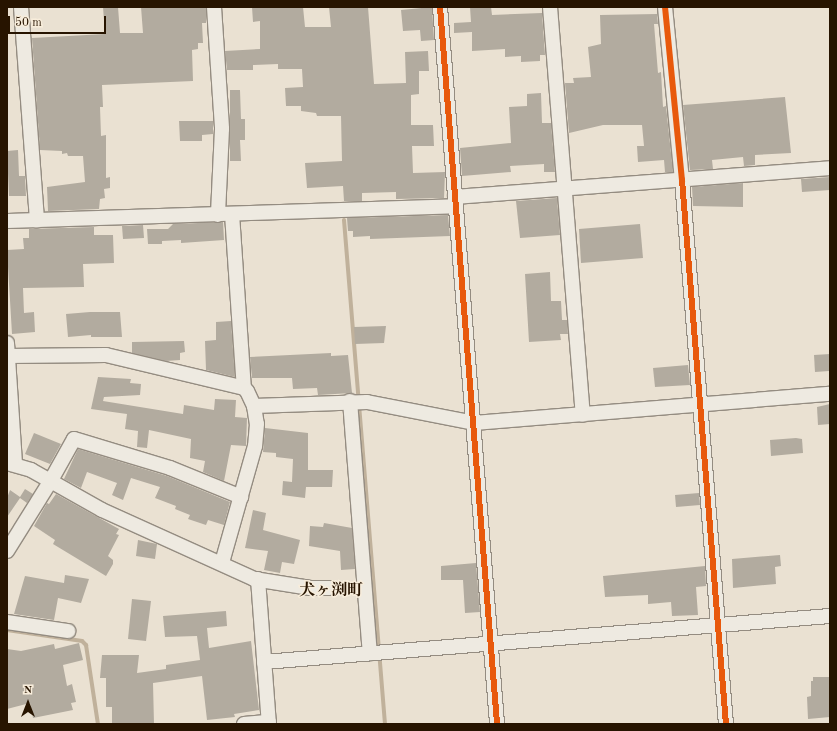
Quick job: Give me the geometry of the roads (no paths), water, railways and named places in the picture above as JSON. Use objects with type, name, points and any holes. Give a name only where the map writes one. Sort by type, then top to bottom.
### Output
[{"type":"street","points":[[21,7],[37,220]]},
{"type":"street","points":[[214,7],[222,129],[218,215]]},
{"type":"street","points":[[440,7],[474,423],[496,724]]},
{"type":"street","points":[[550,7],[583,415]]},
{"type":"street","points":[[666,7],[682,180],[726,724]]},
{"type":"street","points":[[7,221],[218,215],[456,202],[566,190],[830,168]]},
{"type":"street","points":[[222,563],[255,446],[258,424],[254,406],[244,388],[232,214]]},
{"type":"street","points":[[244,388],[106,354],[7,352],[11,463],[102,510],[258,579],[310,588],[330,588]]},
{"type":"street","points":[[254,406],[350,401],[367,402],[474,423],[583,415],[599,411],[830,394]]},
{"type":"street","points":[[350,401],[370,653]]},
{"type":"street","points":[[7,551],[50,482],[74,439],[170,468],[241,497]]},
{"type":"street","points":[[244,724],[269,723],[258,579]]},
{"type":"street","points":[[264,662],[830,616]]},
{"type":"street","points":[[7,622],[68,631]]},
{"type":"waterway","points":[[344,220],[385,724]]},
{"type":"waterway","points":[[7,630],[82,641],[86,645],[98,724]]},
{"type":"district","name":"犬ヶ渕町","points":[[331,591]]}]
